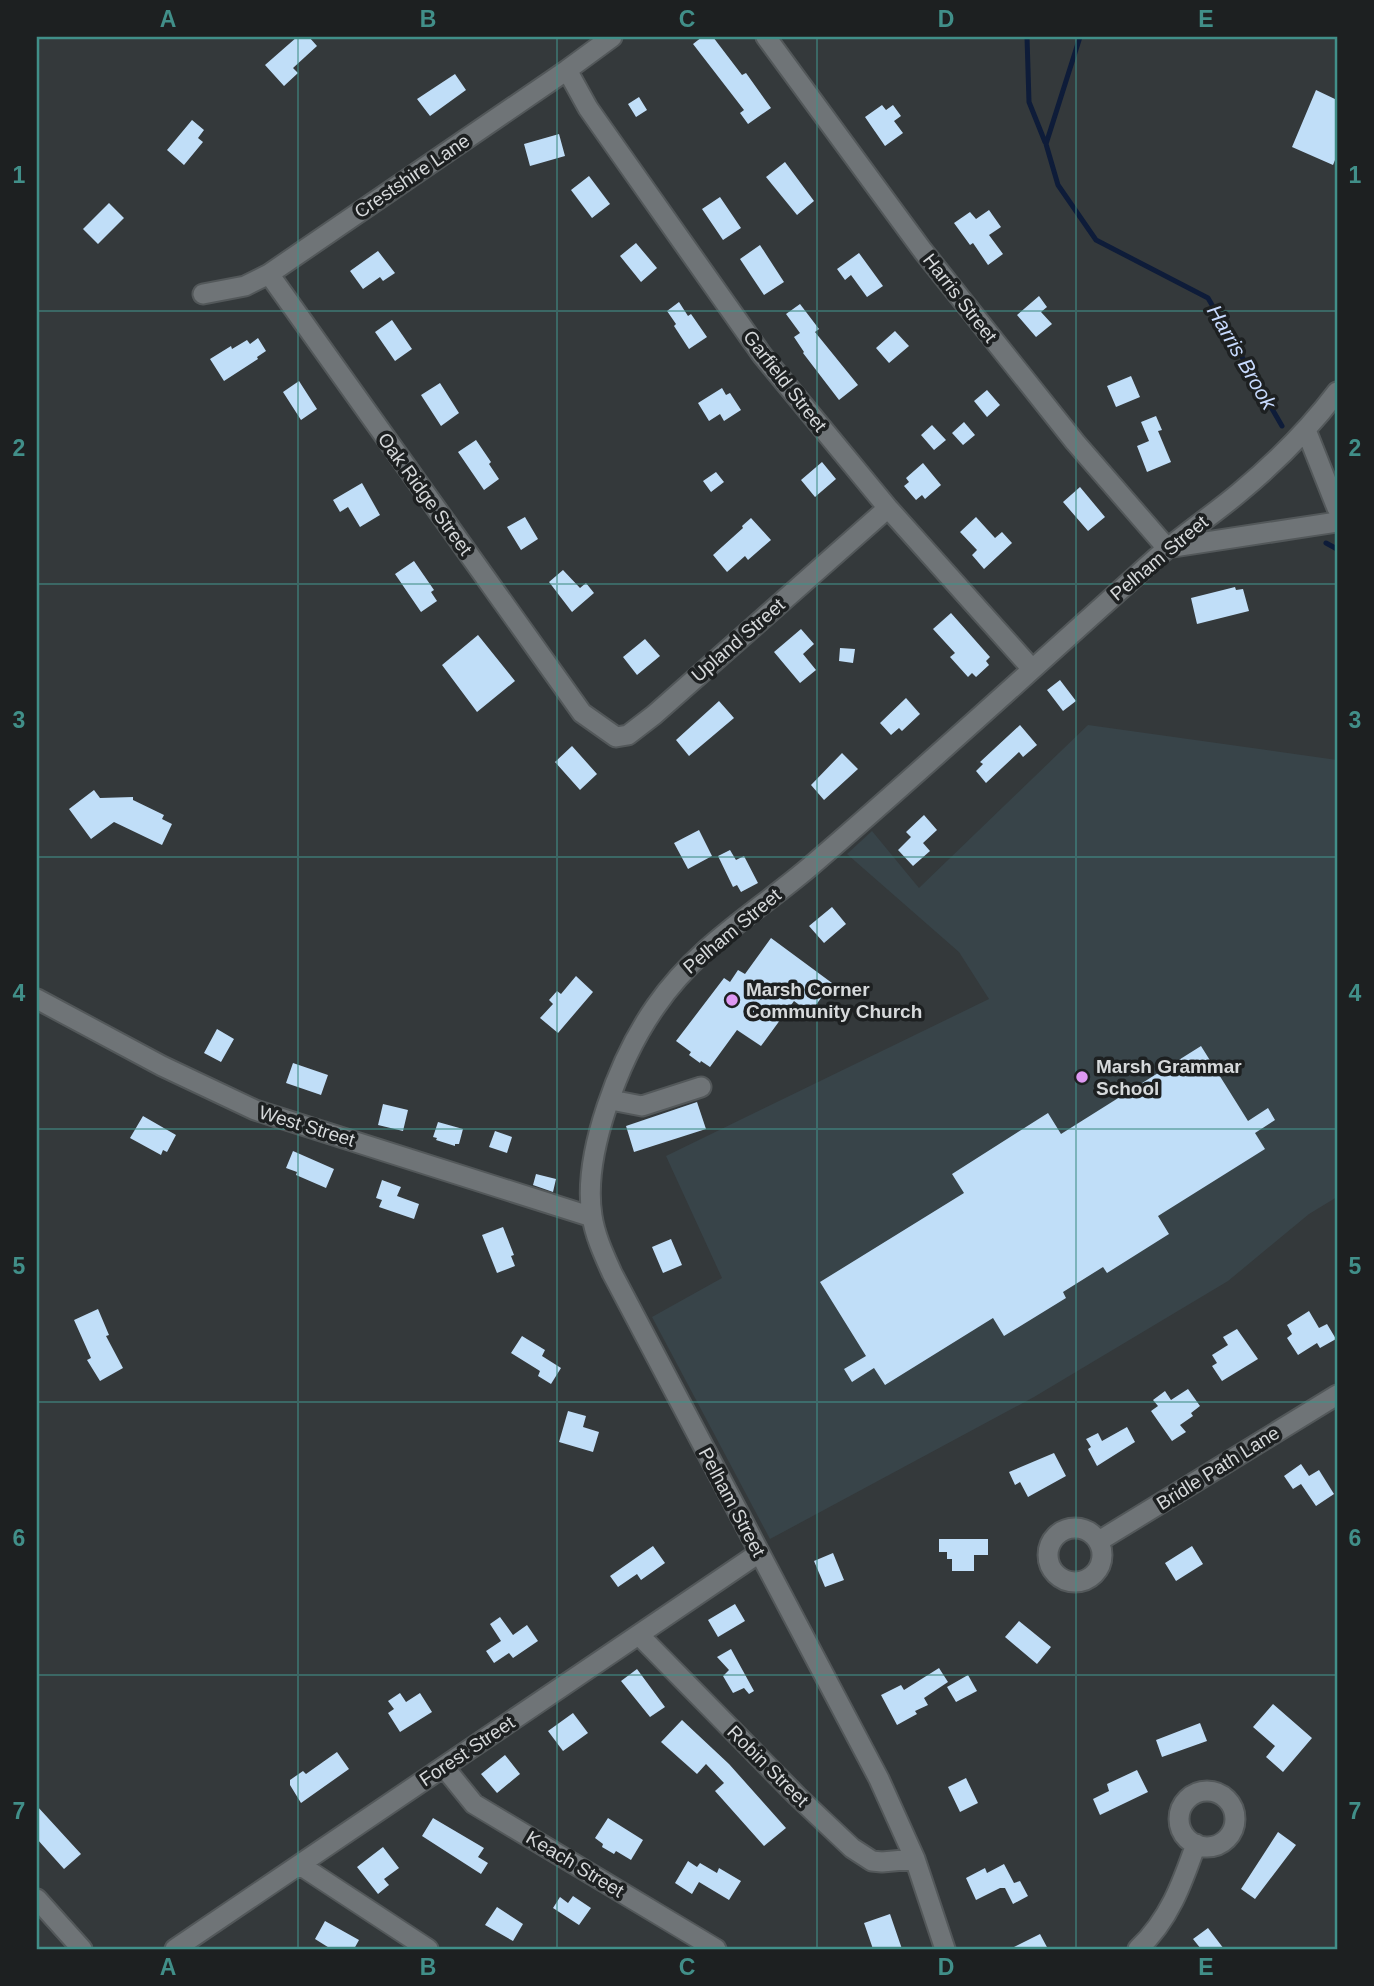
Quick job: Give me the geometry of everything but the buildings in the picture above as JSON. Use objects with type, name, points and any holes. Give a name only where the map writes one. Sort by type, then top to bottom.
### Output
[{"type":"street","name":"Crestshire Lane","points":[[203,294],[245,286],[269,274],[612,37]]},
{"type":"street","name":"Harris Street","points":[[766,37],[923,251],[1075,442],[1167,548]]},
{"type":"street","name":"Garfield Street","points":[[567,70],[588,108],[762,355],[888,508],[1032,669]]},
{"type":"street","name":"Oak Ridge Street","points":[[269,274],[582,713]]},
{"type":"street","name":"Pelham Street","points":[[945,1949],[915,1859],[879,1779],[624,1298],[600,1244],[592,1217],[590,1187],[594,1157],[611,1100],[637,1036],[654,1008],[688,965],[810,867],[1167,548],[1241,491],[1306,430],[1337,392]]},
{"type":"street","points":[[1306,430],[1337,508]]},
{"type":"street","name":"Upland Street","points":[[582,713],[616,737],[628,735],[888,508]]},
{"type":"street","points":[[1167,548],[1337,522]]},
{"type":"street","name":"West Street","points":[[37,999],[162,1066],[255,1110],[592,1217]]},
{"type":"street","points":[[611,1100],[642,1106],[701,1087]]},
{"type":"street","name":"Bridle Path Lane","points":[[1099,1541],[1336,1400]]},
{"type":"street","name":"Forest Street","points":[[175,1949],[759,1553]]},
{"type":"street","name":"Robin Street","points":[[639,1635],[797,1796],[852,1848],[872,1861],[915,1859]]},
{"type":"street","name":"Keach Street","points":[[444,1768],[474,1804],[716,1949]]},
{"type":"street","points":[[1138,1949],[1167,1916],[1196,1844]]},
{"type":"street","points":[[300,1865],[428,1949]]},
{"type":"street","points":[[37,1899],[82,1949]]},
{"type":"shaded area","name":"Marsh Grammar School","points":[[1088,725],[1337,760],[1337,1197],[1309,1214],[1228,1281],[1034,1397],[770,1539],[652,1317],[722,1278],[666,1156],[989,999],[959,952],[847,854],[872,831],[919,888]]},
{"type":"waterway","points":[[1027,37],[1029,102],[1045,142]]},
{"type":"waterway","name":"Harris Brook","points":[[1080,37],[1046,144],[1058,185],[1096,240],[1208,298],[1282,426]]},
{"type":"waterway","name":"Harris Brook","points":[[1326,543],[1337,549]]},
{"type":"place","name":"Marsh Corner Community Church","points":[[732,1000]]},
{"type":"place","name":"Marsh Grammar School","points":[[1082,1077]]}]
